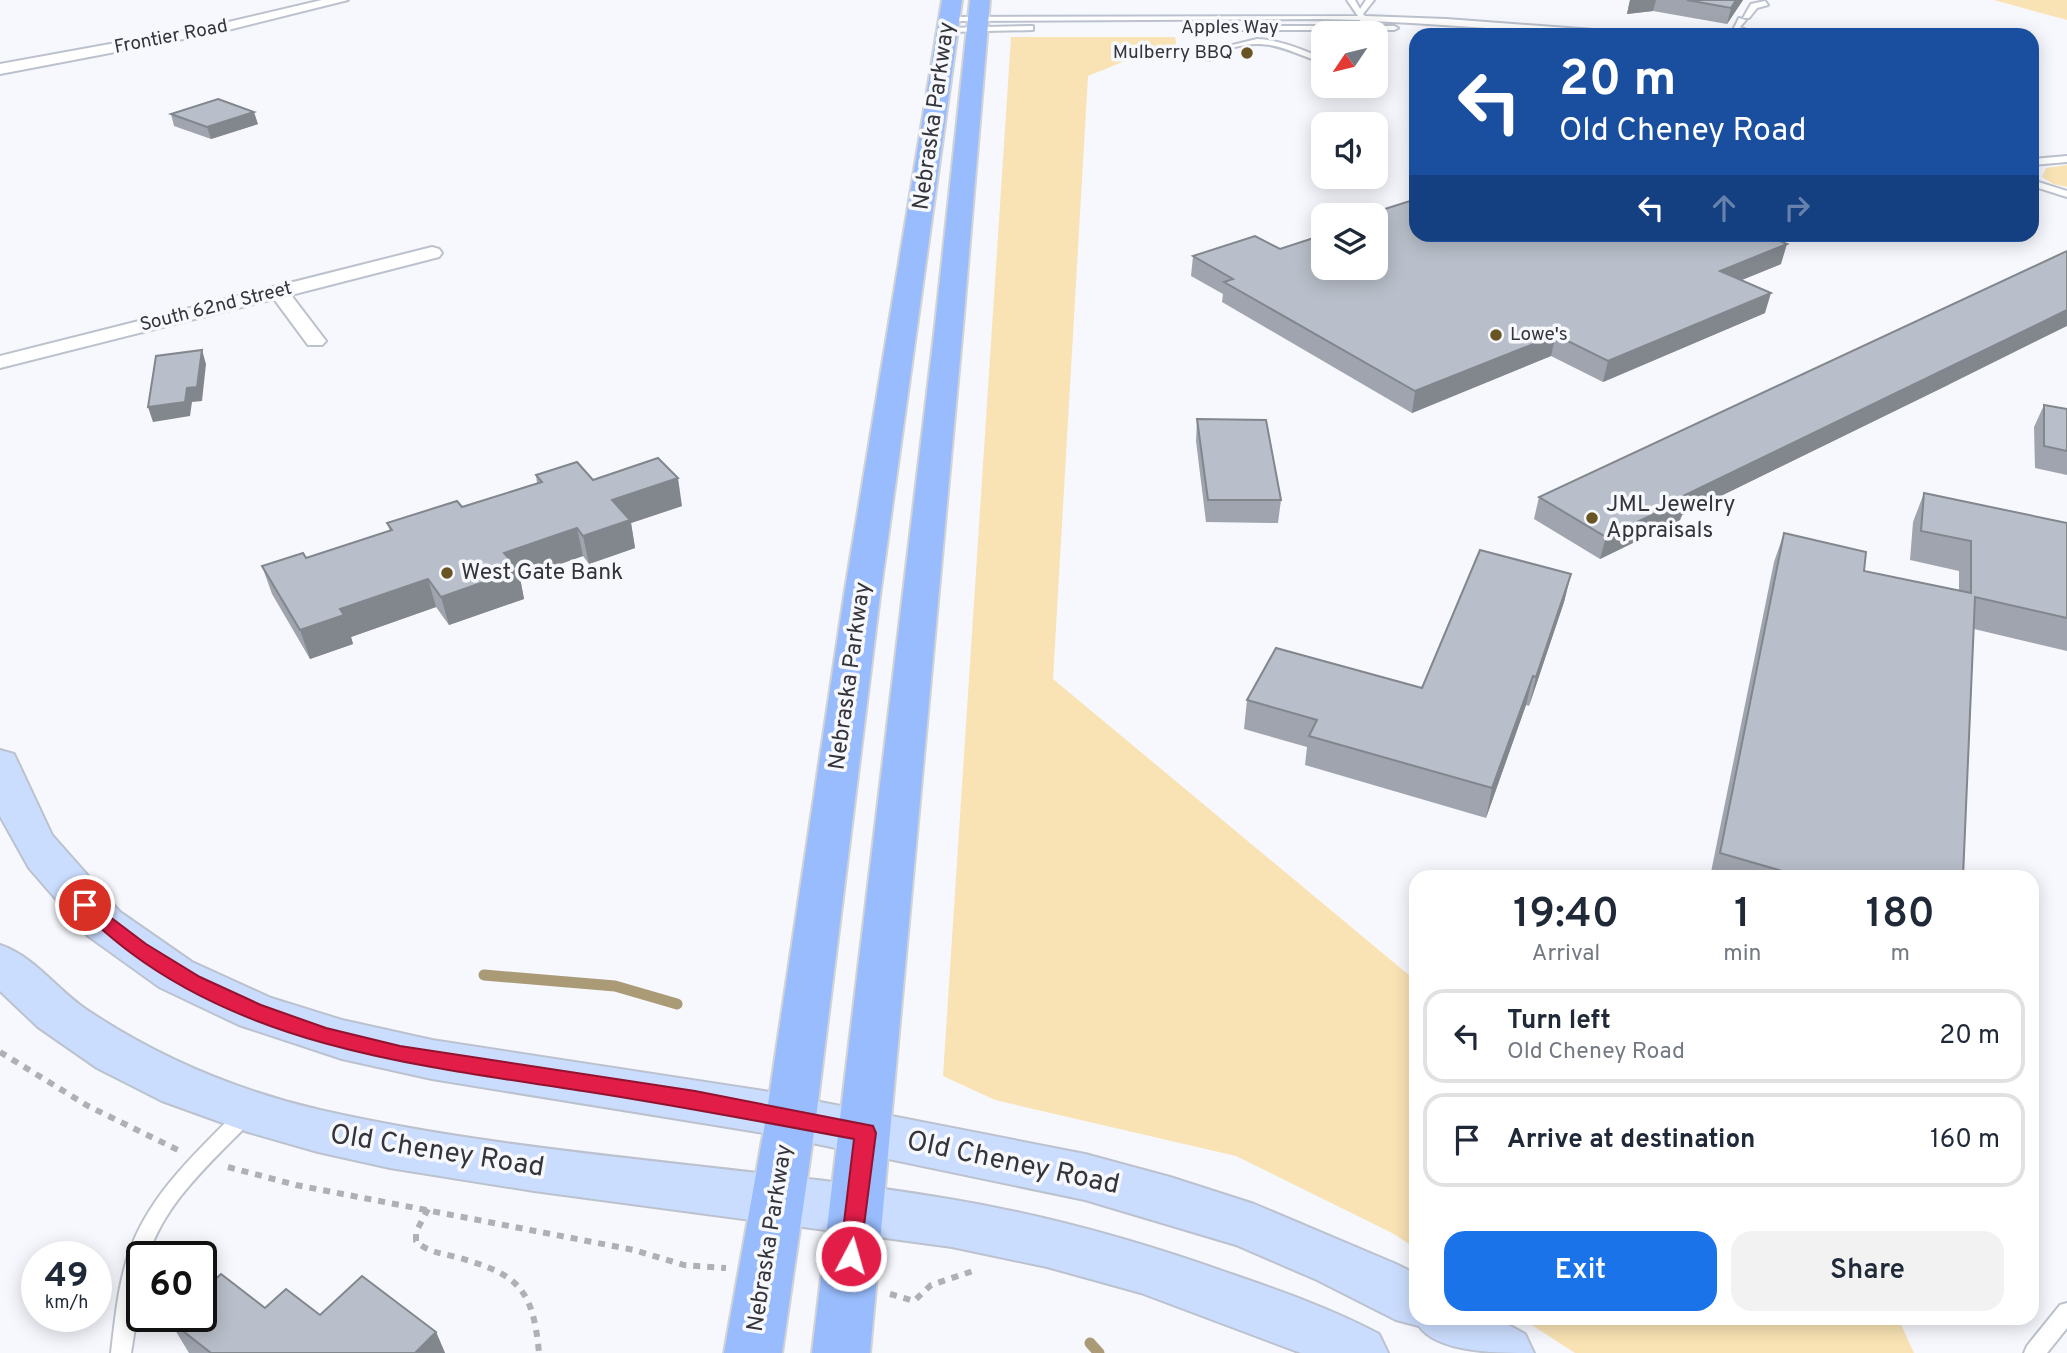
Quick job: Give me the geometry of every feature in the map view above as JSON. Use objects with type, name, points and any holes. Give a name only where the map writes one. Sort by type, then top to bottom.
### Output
[{"type":"main road","name":"Nebraska Parkway","points":[[753,1353],[764,1271],[791,1118],[862,596],[964,16]]},
{"type":"main road","name":"Nebraska Parkway","points":[[841,1353],[866,1133],[964,16]]},
{"type":"main road","name":"Old Cheney Road","points":[[0,764],[9,813],[97,916],[167,967],[254,1011],[324,1035],[400,1054],[695,1100],[1082,1176],[1177,1202],[1266,1233],[1409,1299]]},
{"type":"main road","name":"Old Cheney Road","points":[[0,963],[64,1021],[112,1052],[152,1074],[248,1112],[340,1138],[402,1149],[777,1201],[856,1209],[974,1228],[1107,1257],[1262,1310],[1359,1353]]},
{"type":"main road","points":[[1456,1325],[1505,1353]]},
{"type":"street","name":"Frontier Road","points":[[0,69],[231,26],[341,0]]},
{"type":"street","name":"South 62nd Street","points":[[0,362],[432,253]]},
{"type":"street","points":[[278,291],[315,341]]},
{"type":"lane","points":[[1351,0],[1366,21]]},
{"type":"lane","points":[[1363,15],[1370,0]]},
{"type":"lane","points":[[1738,28],[1754,6],[1765,3]]},
{"type":"lane","name":"Apples Way","points":[[964,16],[1363,15],[1548,28]]},
{"type":"lane","points":[[964,16],[1093,28]]},
{"type":"lane","name":"Apples Way","points":[[1388,28],[1511,25]]},
{"type":"lane","name":"Apples Way","points":[[1177,28],[1311,29]]},
{"type":"lane","points":[[1207,58],[1211,53],[1257,39],[1272,40],[1311,56]]},
{"type":"lane","points":[[2039,155],[2054,159]]},
{"type":"lane","points":[[2039,161],[2067,159]]},
{"type":"lane","points":[[2039,185],[2067,194]]},
{"type":"lane","points":[[121,1353],[139,1251],[153,1223],[196,1168],[248,1112]]},
{"type":"lane","points":[[2034,1353],[2067,1312]]},
{"type":"path","points":[[539,1353],[536,1313],[527,1293],[511,1276],[488,1266],[432,1252],[416,1241],[416,1232],[428,1209],[634,1250],[684,1265],[764,1271]]},
{"type":"path","points":[[849,1282],[914,1301]]},
{"type":"shaded area","points":[[1994,0],[2067,0],[2067,20]]},
{"type":"shaded area","points":[[1011,37],[1175,37],[1177,48],[1125,61],[1088,76],[1053,679],[1409,975],[1409,1244],[1394,1234],[1236,1156],[995,1100],[943,1076]]},
{"type":"shaded area","points":[[2067,165],[2067,187],[2053,184],[2042,177],[2046,168]]},
{"type":"shaded area","points":[[1532,1325],[1901,1325],[1914,1353],[1575,1353]]},
{"type":"building","points":[[1687,0],[1736,0],[1731,8]]},
{"type":"building","points":[[218,99],[254,112],[207,127],[171,114]]},
{"type":"building","name":"Lowe's","points":[[1409,201],[1409,242],[1787,244],[1720,271],[1771,293],[1608,361],[1556,335],[1415,391],[1224,282],[1233,279],[1193,256],[1255,236],[1280,249],[1311,239],[1311,280],[1388,280],[1388,208]]},
{"type":"building","points":[[2067,251],[2067,310],[1683,496],[1687,498],[1606,537],[1539,497]]},
{"type":"building","points":[[202,350],[197,387],[187,388],[185,402],[148,407],[156,356]]},
{"type":"building","points":[[2044,405],[2067,409],[2067,451],[2044,446]]},
{"type":"building","points":[[1197,419],[1266,420],[1281,500],[1208,500]]},
{"type":"building","points":[[658,458],[678,478],[612,500],[630,520],[583,536],[577,528],[504,553],[518,570],[441,597],[428,579],[340,609],[344,615],[300,630],[262,566],[303,553],[306,558],[392,530],[387,523],[457,501],[462,507],[542,482],[536,475],[577,462],[593,480]]},
{"type":"building","points":[[1924,493],[2067,523],[2067,618],[1975,597],[1963,870],[1779,870],[1720,853],[1784,533],[1866,552],[1864,571],[1971,593],[1971,541],[1921,531]]},
{"type":"building","points":[[1480,550],[1571,574],[1536,677],[1533,676],[1492,788],[1309,736],[1317,720],[1247,700],[1276,648],[1422,688]]},
{"type":"building","points":[[221,1274],[265,1308],[286,1289],[320,1315],[362,1276],[436,1332],[415,1353],[211,1353],[184,1332],[217,1332],[217,1278]]},
{"type":"waterway","points":[[484,975],[615,986],[677,1004]]},
{"type":"waterway","points":[[1090,1343],[1099,1353]]},
{"type":"place","name":"Mulberry BBQ","points":[[1247,53]]},
{"type":"place","name":"Lowe's","points":[[1496,335]]},
{"type":"place","name":"JML Jewelry Appraisals","points":[[1592,518]]},
{"type":"place","name":"West Gate Bank","points":[[447,573]]},
{"type":"route","points":[[85,905],[139,949],[193,982],[254,1011],[324,1035],[400,1054],[695,1100],[866,1133],[851,1256]]}]
